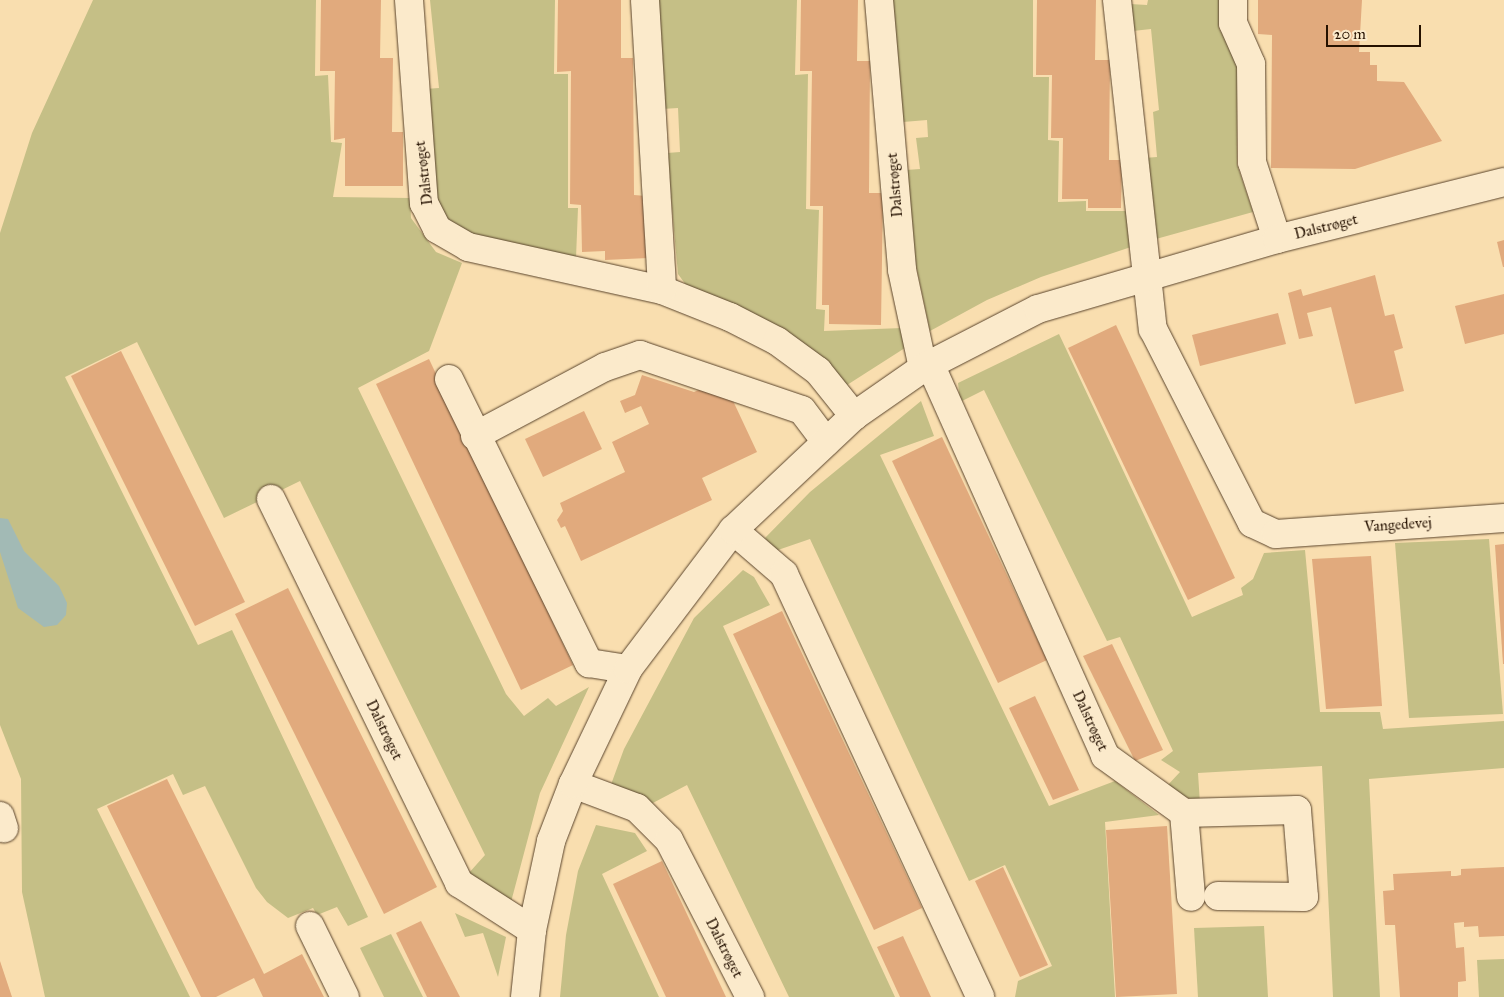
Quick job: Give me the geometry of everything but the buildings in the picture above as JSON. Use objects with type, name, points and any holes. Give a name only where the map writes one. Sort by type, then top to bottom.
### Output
[{"type":"street","name":"Dalstrøget","points":[[409,0],[424,203],[437,229],[473,248],[662,290],[730,317],[777,342],[818,372],[854,416]]},
{"type":"street","points":[[645,0],[662,290]]},
{"type":"street","name":"Dalstrøget","points":[[879,0],[902,270],[926,366],[1105,756],[1184,813]]},
{"type":"street","points":[[1117,0],[1148,275]]},
{"type":"street","points":[[1233,0],[1233,23],[1251,64],[1252,162],[1276,239]]},
{"type":"street","name":"Dalstrøget","points":[[525,997],[532,930],[551,841],[573,784],[628,669],[733,530],[854,416],[926,366],[1038,309],[1148,275],[1276,239],[1504,182]]},
{"type":"street","name":"Vangedevej","points":[[1148,275],[1153,329],[1252,524],[1276,534],[1504,518]]},
{"type":"street","points":[[476,436],[605,367],[640,355],[802,410],[826,442]]},
{"type":"street","points":[[449,379],[589,663],[628,669]]},
{"type":"street","name":"Dalstrøget","points":[[271,499],[458,883],[532,930]]},
{"type":"street","points":[[733,530],[784,574],[980,997]]},
{"type":"street","name":"Dalstrøget","points":[[573,784],[637,808],[669,840],[750,997]]},
{"type":"street","points":[[1191,897],[1184,813],[1297,810],[1304,897],[1218,896]]},
{"type":"street","points":[[310,926],[345,997]]},
{"type":"shaded area","points":[[93,0],[316,0],[315,76],[328,75],[331,142],[342,143],[333,197],[410,198],[411,218],[436,252],[462,263],[429,351],[358,388],[506,694],[524,716],[548,698],[556,706],[589,687],[540,793],[511,902],[468,874],[485,855],[300,481],[224,518],[137,342],[65,377],[198,645],[232,630],[368,917],[348,926],[337,907],[317,915],[313,908],[288,918],[267,902],[256,888],[205,786],[183,795],[173,774],[97,809],[190,997],[45,997],[22,892],[21,779],[0,725],[0,233],[32,133]]},
{"type":"shaded area","points":[[430,0],[555,0],[554,74],[568,74],[568,208],[578,208],[576,258],[478,237],[441,216],[436,203],[425,89],[439,88]]},
{"type":"shaded area","points":[[656,0],[797,0],[795,75],[808,74],[806,209],[819,210],[816,309],[825,310],[824,331],[902,328],[908,346],[847,385],[821,356],[790,335],[686,285],[678,274],[667,153],[680,152],[678,108],[662,109]]},
{"type":"shaded area","points":[[893,0],[1033,0],[1033,77],[1049,77],[1048,140],[1059,141],[1058,202],[1086,201],[1086,211],[1126,211],[1131,247],[1041,277],[987,300],[930,331],[914,256],[906,170],[920,169],[916,138],[928,137],[927,120],[903,122]]},
{"type":"shaded area","points":[[1148,0],[1219,0],[1219,28],[1237,61],[1237,164],[1253,212],[1156,239],[1144,158],[1157,157],[1153,112],[1159,110],[1151,29],[1133,31],[1130,4],[1147,5]]},
{"type":"shaded area","points":[[1059,334],[1192,617],[1243,595],[1241,588],[1253,579],[1264,553],[1305,550],[1320,712],[1380,712],[1383,729],[1504,721],[1504,768],[1369,779],[1380,997],[1333,997],[1322,766],[1198,773],[1200,804],[1166,787],[1180,772],[1161,760],[1173,751],[1120,637],[1107,641],[984,390],[960,402],[958,383]]},
{"type":"shaded area","points":[[921,401],[934,436],[880,455],[1049,806],[1115,781],[1159,815],[1105,822],[1115,997],[1015,997],[1018,981],[1052,966],[1005,865],[969,881],[810,539],[775,551],[765,538],[810,492]]},
{"type":"shaded area","points":[[1489,539],[1503,714],[1409,718],[1395,543]]},
{"type":"shaded area","points":[[743,570],[754,577],[770,605],[723,626],[895,997],[789,997],[687,785],[649,805],[609,790],[624,749],[694,618]]},
{"type":"shaded area","points":[[596,825],[635,833],[647,851],[602,874],[659,997],[560,997],[566,935],[578,871]]},
{"type":"shaded area","points":[[455,913],[506,937],[498,977],[483,933],[465,937]]},
{"type":"shaded area","points":[[1264,926],[1268,997],[1198,997],[1194,928]]},
{"type":"shaded area","points":[[391,934],[423,997],[384,997],[360,948]]},
{"type":"shaded area","points":[[1504,959],[1504,997],[1479,997],[1477,960]]},
{"type":"water","points":[[0,518],[8,519],[24,551],[59,586],[67,603],[66,615],[57,625],[44,627],[18,608],[0,552]]}]
